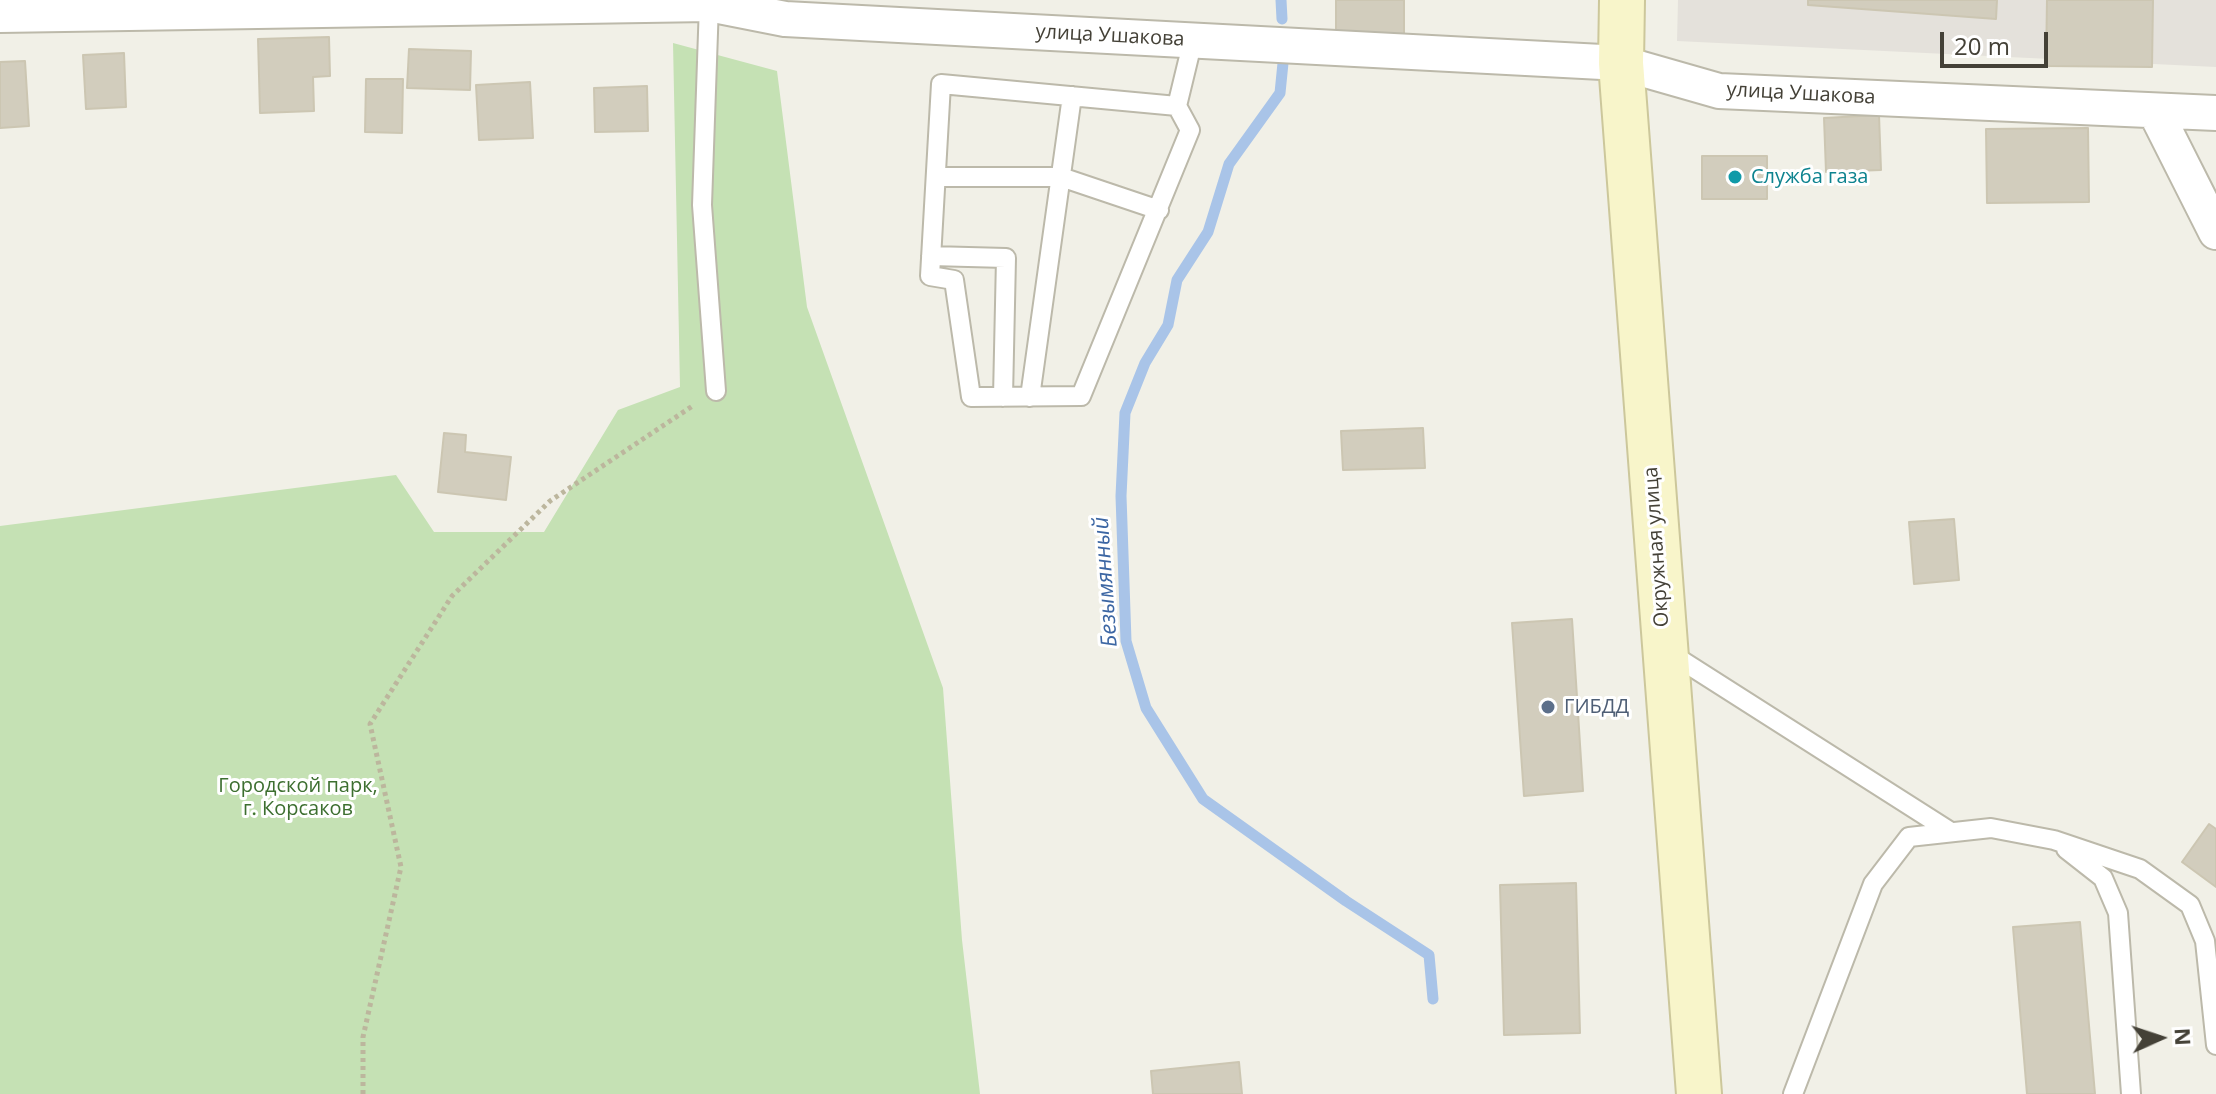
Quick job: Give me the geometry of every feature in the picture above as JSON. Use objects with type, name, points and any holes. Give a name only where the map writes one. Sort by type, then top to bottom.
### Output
[{"type":"main road","name":"Окружная улица","points":[[1622,0],[1621,63],[1699,1094]]},
{"type":"street","name":"улица Ушакова","points":[[0,15],[709,4],[785,19],[1621,63],[1719,91],[2216,113]]},
{"type":"street","points":[[2155,111],[2216,232]]},
{"type":"lane","points":[[709,4],[702,205],[716,391]]},
{"type":"lane","points":[[1177,106],[941,84],[930,276],[954,280],[971,397],[1081,396],[1190,130],[1177,106],[1193,40]]},
{"type":"lane","points":[[1030,397],[1072,96]]},
{"type":"lane","points":[[936,177],[1061,177],[1159,210]]},
{"type":"lane","points":[[931,256],[1006,258],[1003,397]]},
{"type":"lane","points":[[1665,650],[1951,832]]},
{"type":"lane","points":[[1793,1094],[1873,884],[1909,837],[1951,832],[1991,828],[2054,840],[2140,869],[2190,905],[2205,941],[2216,1045]]},
{"type":"lane","points":[[2054,840],[2103,878],[2118,913],[2131,1094]]},
{"type":"path","points":[[363,1094],[363,1037],[401,867],[370,724],[452,596],[550,501],[716,391]]},
{"type":"shaded area","points":[[1678,0],[2216,0],[2216,67],[1677,41]]},
{"type":"green space","name":"Городской парк, г. Корсаков","points":[[673,43],[777,71],[807,307],[943,688],[962,940],[980,1094],[0,1094],[0,526],[396,475],[434,532],[544,532],[618,410],[680,387]]},
{"type":"building","points":[[1336,0],[1404,0],[1404,37],[1336,36]]},
{"type":"building","points":[[1808,0],[1997,0],[1996,19],[1808,5]]},
{"type":"building","points":[[2047,0],[2153,0],[2152,67],[2046,66]]},
{"type":"building","points":[[329,37],[330,76],[313,77],[314,111],[260,113],[258,39]]},
{"type":"building","points":[[409,49],[471,51],[470,90],[407,88]]},
{"type":"building","points":[[124,53],[126,107],[86,109],[83,55]]},
{"type":"building","points":[[25,61],[29,126],[0,128],[0,62]]},
{"type":"building","points":[[366,79],[403,79],[402,133],[365,132]]},
{"type":"building","points":[[530,82],[533,138],[479,140],[476,85]]},
{"type":"building","points":[[647,86],[648,131],[595,132],[594,88]]},
{"type":"building","points":[[1879,115],[1881,170],[1826,172],[1824,118]]},
{"type":"building","points":[[2088,128],[2089,202],[1987,203],[1986,129]]},
{"type":"building","name":"Служба газа","points":[[1702,156],[1767,156],[1767,199],[1702,199]]},
{"type":"building","points":[[1423,428],[1425,468],[1343,470],[1341,431]]},
{"type":"building","points":[[444,433],[466,435],[465,452],[511,457],[506,500],[438,492]]},
{"type":"building","points":[[1954,519],[1959,580],[1914,584],[1909,522]]},
{"type":"building","name":"ГИБДД","points":[[1572,619],[1583,791],[1524,796],[1512,623]]},
{"type":"building","points":[[2209,824],[2216,829],[2216,887],[2182,862]]},
{"type":"building","points":[[1576,883],[1580,1033],[1504,1035],[1500,885]]},
{"type":"building","points":[[2080,922],[2095,1094],[2027,1094],[2013,927]]},
{"type":"building","points":[[1239,1062],[1242,1094],[1153,1094],[1151,1071]]},
{"type":"waterway","name":"Безымянный","points":[[1281,0],[1282,19]]},
{"type":"waterway","name":"Безымянный","points":[[1283,63],[1280,93],[1229,164],[1208,232],[1177,280],[1168,325],[1145,363],[1125,413],[1121,496],[1126,641],[1146,708],[1203,799],[1346,901],[1429,955],[1433,999]]},
{"type":"place","name":"Служба газа","points":[[1735,177]]},
{"type":"place","name":"ГИБДД","points":[[1548,707]]}]
